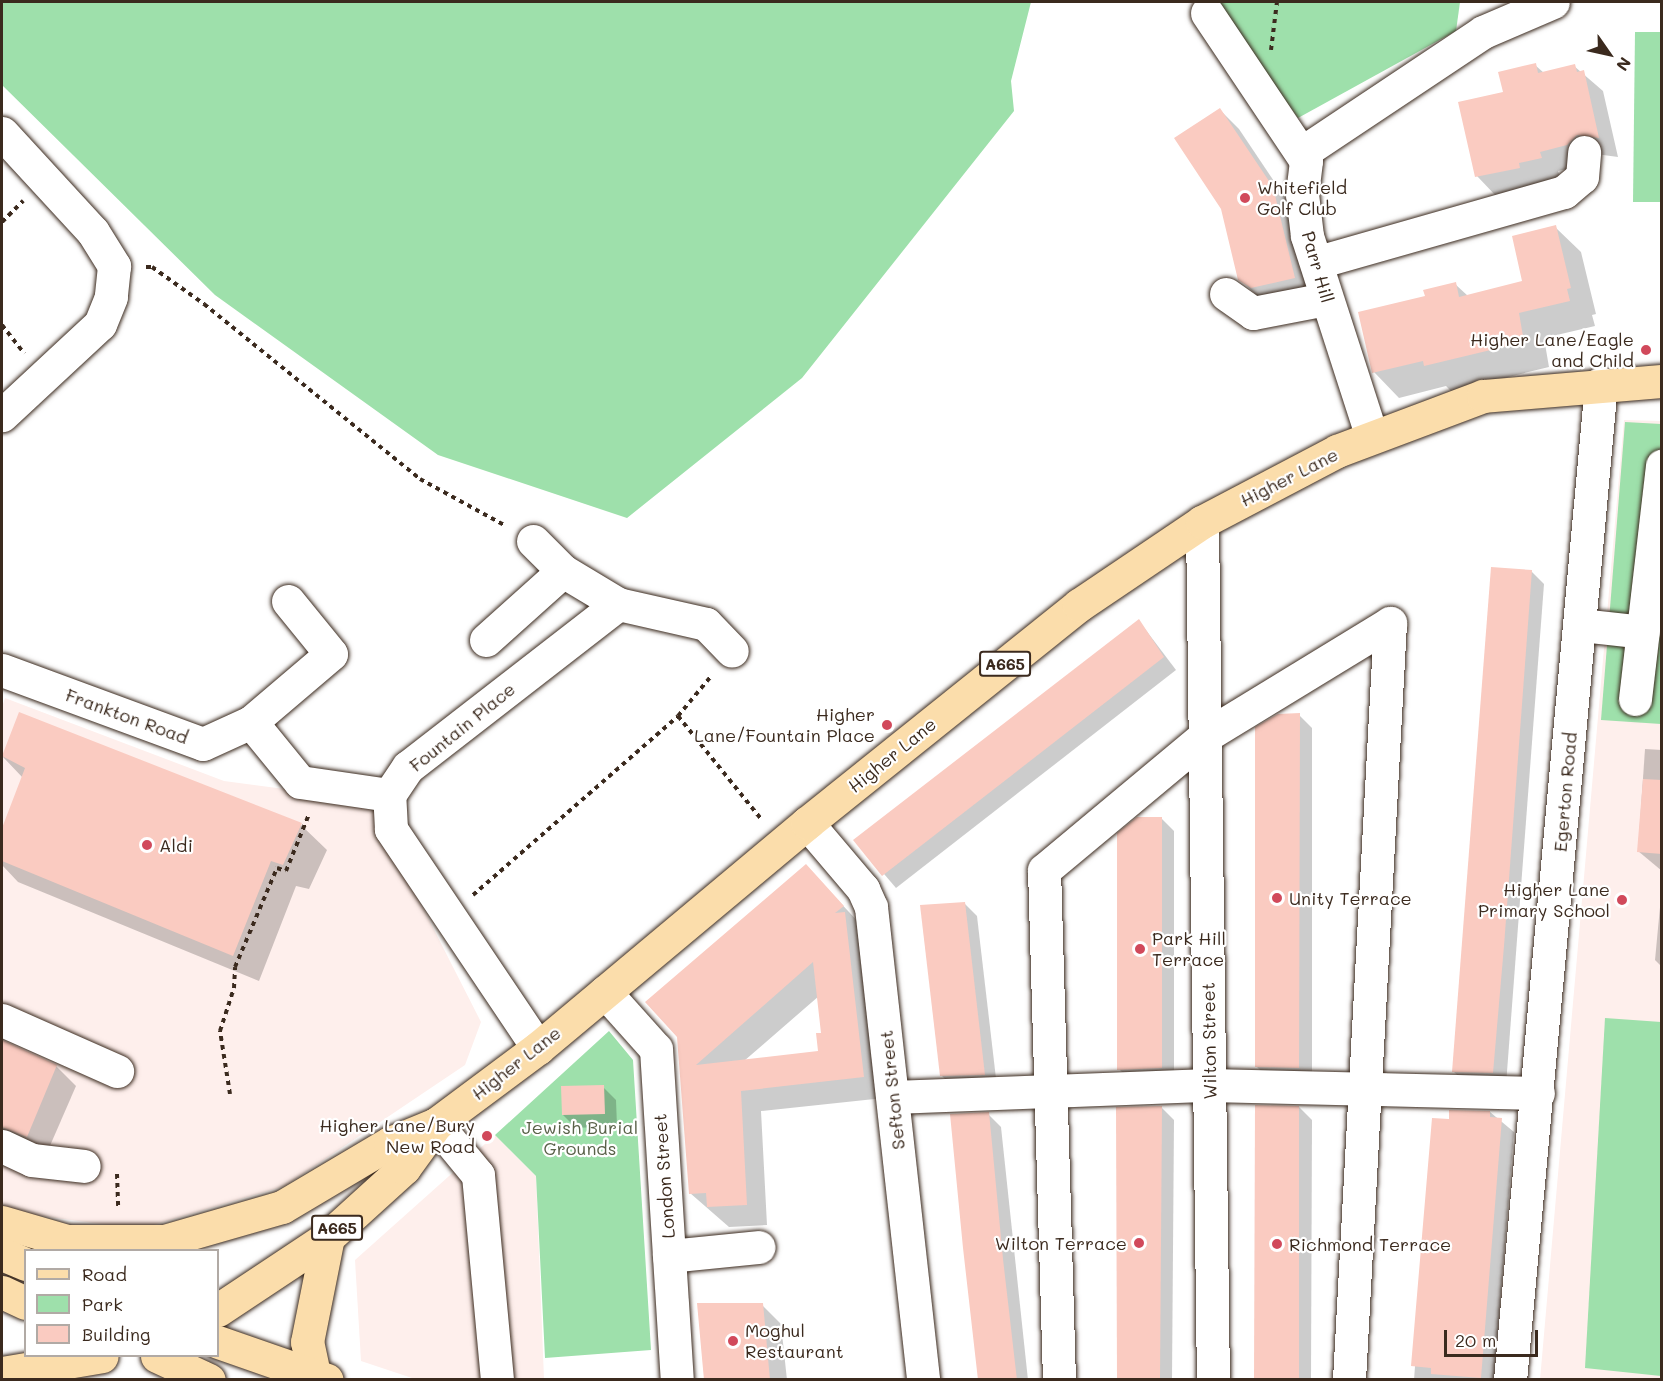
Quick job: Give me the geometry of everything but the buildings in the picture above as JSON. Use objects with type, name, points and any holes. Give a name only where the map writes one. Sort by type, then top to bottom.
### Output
[{"type":"main road","name":"Higher Lane","points":[[219,1309],[328,1237],[405,1168],[436,1124],[538,1048],[807,823],[1079,605],[1202,522],[1337,451],[1483,396],[1601,384],[1662,381]]},
{"type":"main road","points":[[2,1222],[67,1241],[164,1241],[282,1207],[331,1181],[390,1143],[436,1124]]},
{"type":"main road","points":[[320,1377],[307,1342],[328,1237]]},
{"type":"main road","points":[[2,1254],[24,1263]]},
{"type":"main road","points":[[2,1292],[24,1302]]},
{"type":"main road","points":[[219,1342],[320,1377]]},
{"type":"main road","points":[[22,1374],[98,1357]]},
{"type":"main road","points":[[159,1357],[209,1380]]},
{"type":"street","points":[[1207,13],[1303,153],[1483,32],[1553,2]]},
{"type":"street","points":[[2,133],[93,232],[114,266],[111,297],[100,324],[2,415]]},
{"type":"street","points":[[1318,262],[1564,192],[1582,177],[1584,152]]},
{"type":"street","name":"Parr Hill","points":[[1303,153],[1306,161],[1302,194],[1307,236],[1318,262],[1326,299],[1372,437]]},
{"type":"street","points":[[1226,294],[1253,313],[1326,299]]},
{"type":"street","name":"Egerton Road","points":[[1510,1380],[1601,384]]},
{"type":"street","points":[[1635,699],[1662,466]]},
{"type":"street","name":"Wilton Street","points":[[1202,522],[1213,1380]]},
{"type":"street","points":[[533,541],[563,571],[618,604],[706,624],[732,651]]},
{"type":"street","points":[[486,640],[563,571]]},
{"type":"street","name":"Frankton Road","points":[[2,670],[202,744],[251,722],[331,654],[288,601]]},
{"type":"street","name":"Fountain Place","points":[[389,795],[408,767],[618,604]]},
{"type":"street","points":[[1059,1380],[1048,1090],[1044,870],[1204,736],[1390,623],[1349,1380]]},
{"type":"street","points":[[1580,625],[1643,632]]},
{"type":"street","points":[[251,722],[300,782],[389,795],[391,829],[538,1048]]},
{"type":"street","name":"Sefton Street","points":[[807,823],[863,889],[870,907],[923,1380]]},
{"type":"street","name":"London Street","points":[[605,992],[656,1049],[678,1380]]},
{"type":"street","points":[[2,1020],[117,1071]]},
{"type":"street","points":[[893,1097],[1209,1085],[1538,1093]]},
{"type":"street","points":[[436,1124],[478,1175],[498,1380]]},
{"type":"street","points":[[2,1146],[32,1160],[84,1166]]},
{"type":"street","points":[[669,1256],[759,1247]]},
{"type":"path","points":[[1252,76],[1268,61],[1277,2]]},
{"type":"path","points":[[114,266],[152,267],[204,304],[420,479],[533,541]]},
{"type":"path","points":[[449,915],[678,716],[732,651]]},
{"type":"path","points":[[678,716],[763,820],[754,828]]},
{"type":"path","points":[[230,1094],[219,1031],[234,988],[235,967],[277,868],[286,871],[319,785]]},
{"type":"path","points":[[117,1166],[118,1212],[129,1212]]},
{"type":"shaded area","name":"Higher Lane Primary School","points":[[1624,420],[1661,421],[1661,1379],[1540,1380]]},
{"type":"shaded area","points":[[5,698],[224,781],[368,800],[481,1022],[465,1065],[285,1186],[140,1229],[2,1211],[2,707]]},
{"type":"shaded area","points":[[495,1135],[536,1176],[544,1379],[415,1379],[361,1361],[355,1260]]},
{"type":"green space","points":[[2,2],[1031,2],[1011,81],[1014,111],[802,378],[627,518],[438,455],[215,295],[2,85]]},
{"type":"green space","points":[[1218,2],[1460,2],[1456,31],[1298,118],[1217,6]]},
{"type":"green space","points":[[1635,32],[1661,32],[1661,202],[1633,202]]},
{"type":"green space","points":[[1625,422],[1661,424],[1661,724],[1601,720]]},
{"type":"green space","points":[[1605,1018],[1661,1022],[1661,1376],[1585,1368]]},
{"type":"green space","name":"Jewish Burial Grounds","points":[[609,1031],[633,1060],[651,1350],[545,1358],[536,1176],[495,1135]]},
{"type":"place","name":"Whitefield Golf Club","points":[[1245,198]]},
{"type":"place","name":"Higher Lane/Eagle and Child","points":[[1646,350]]},
{"type":"place","name":"Higher Lane/Fountain Place","points":[[887,725]]},
{"type":"place","name":"Aldi","points":[[147,845]]},
{"type":"place","name":"Unity Terrace","points":[[1277,898]]},
{"type":"place","name":"Higher Lane Primary School","points":[[1622,900]]},
{"type":"place","name":"Park Hill Terrace","points":[[1140,949]]},
{"type":"place","name":"Higher Lane/Bury New Road","points":[[487,1136]]},
{"type":"place","name":"Wilton Terrace","points":[[1139,1243]]},
{"type":"place","name":"Richmond Terrace","points":[[1277,1244]]},
{"type":"place","name":"Moghul Restaurant","points":[[733,1341]]}]
